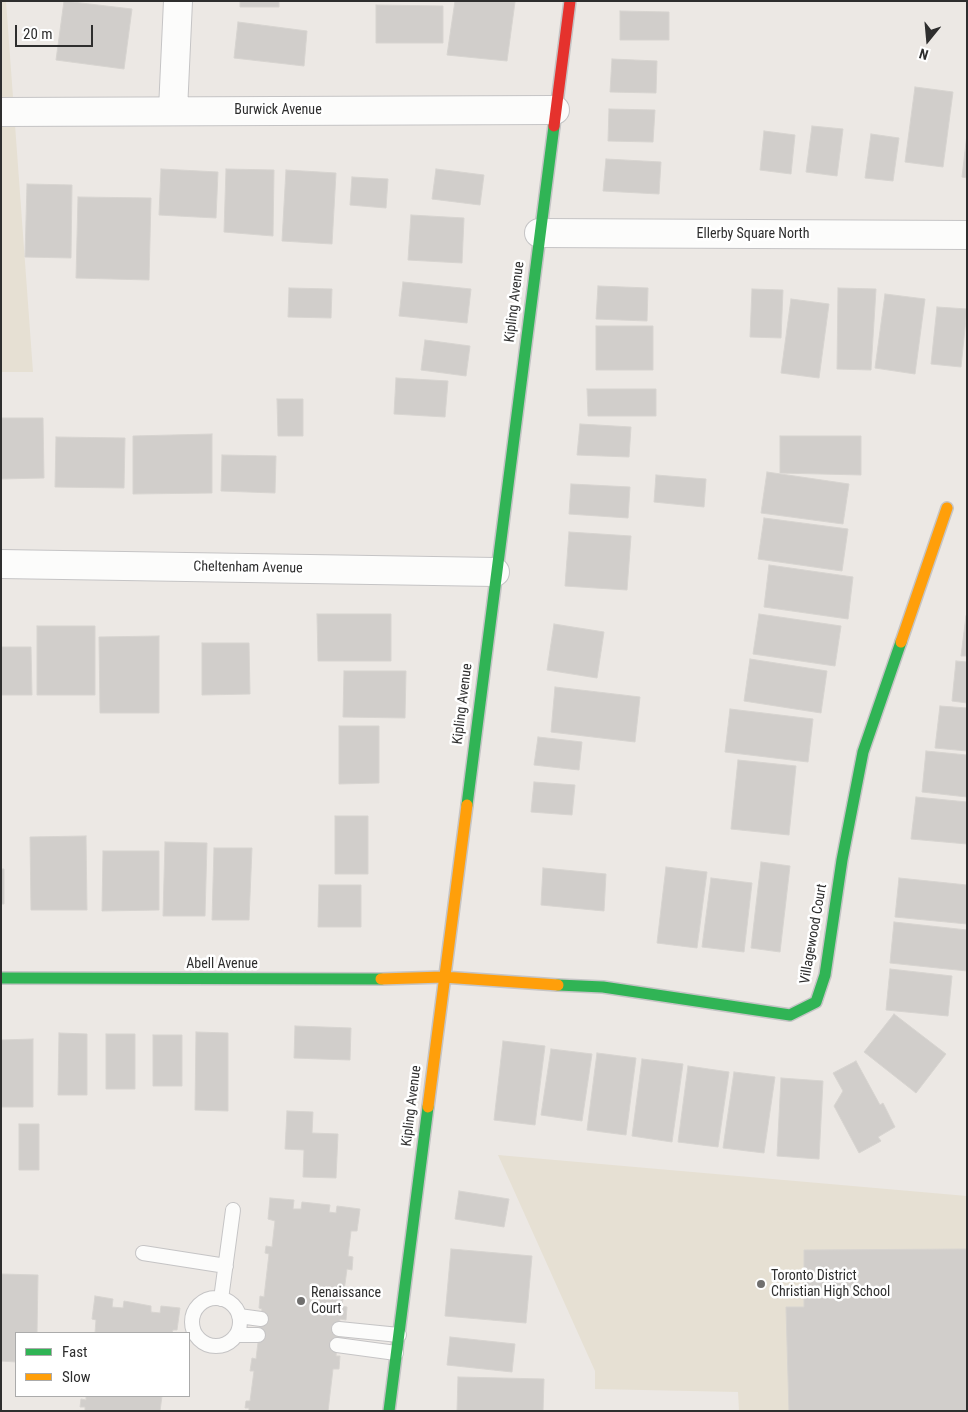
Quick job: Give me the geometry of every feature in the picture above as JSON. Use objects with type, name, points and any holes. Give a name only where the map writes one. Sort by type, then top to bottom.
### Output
[{"type":"street","points":[[173,110],[178,1]]},
{"type":"street","name":"Kipling Avenue","points":[[389,1411],[443,977],[570,1]]},
{"type":"street","name":"Burwick Avenue","points":[[1,112],[555,110]]},
{"type":"street","name":"Ellerby Square North","points":[[539,232],[967,235]]},
{"type":"street","name":"Villagewood Court","points":[[443,977],[494,982],[604,987],[790,1015],[816,1002],[825,975],[842,860],[863,752],[947,508]]},
{"type":"street","name":"Cheltenham Avenue","points":[[1,564],[495,572]]},
{"type":"street","name":"Abell Avenue","points":[[1,978],[394,979],[443,977]]},
{"type":"lane","points":[[221,1299],[233,1210]]},
{"type":"lane","points":[[143,1253],[226,1266]]},
{"type":"lane","points":[[221,1299],[233,1305],[239,1316],[240,1323],[237,1335],[226,1345],[218,1346],[204,1343],[194,1332],[192,1317],[195,1310],[206,1300],[221,1299]]},
{"type":"lane","points":[[239,1316],[260,1319]]},
{"type":"lane","points":[[339,1329],[399,1335]]},
{"type":"lane","points":[[237,1335],[258,1335]]},
{"type":"lane","points":[[337,1345],[396,1353]]},
{"type":"shaded area","points":[[1,1],[6,1],[33,372],[1,372]]},
{"type":"shaded area","name":"Toronto District Christian High School","points":[[498,1155],[967,1196],[967,1411],[739,1411],[738,1392],[595,1389],[595,1371]]},
{"type":"building","points":[[64,1],[132,9],[124,69],[56,60]]},
{"type":"building","points":[[240,1],[279,1],[279,7],[240,7]]},
{"type":"building","points":[[455,1],[515,2],[507,61],[447,55]]},
{"type":"building","points":[[376,5],[443,6],[443,43],[376,43]]},
{"type":"building","points":[[620,11],[669,12],[669,40],[620,40]]},
{"type":"building","points":[[238,22],[307,31],[304,66],[234,58]]},
{"type":"building","points":[[612,59],[657,61],[656,93],[610,92]]},
{"type":"building","points":[[915,87],[953,92],[943,167],[905,162]]},
{"type":"building","points":[[609,109],[655,110],[653,142],[608,141]]},
{"type":"building","points":[[812,126],[843,129],[837,176],[806,172]]},
{"type":"building","points":[[764,131],[795,135],[791,174],[760,170]]},
{"type":"building","points":[[871,134],[899,138],[893,181],[865,178]]},
{"type":"building","points":[[967,134],[967,178],[962,177]]},
{"type":"building","points":[[606,159],[661,162],[659,194],[603,191]]},
{"type":"building","points":[[161,169],[218,172],[216,218],[159,215]]},
{"type":"building","points":[[226,169],[274,170],[273,236],[224,232]]},
{"type":"building","points":[[436,169],[484,175],[480,205],[432,199]]},
{"type":"building","points":[[286,170],[336,173],[332,244],[282,241]]},
{"type":"building","points":[[352,177],[388,179],[386,208],[350,205]]},
{"type":"building","points":[[27,184],[72,185],[71,258],[25,257]]},
{"type":"building","points":[[78,197],[151,198],[149,280],[76,278]]},
{"type":"building","points":[[411,215],[464,218],[462,263],[408,260]]},
{"type":"building","points":[[403,282],[471,289],[467,323],[399,316]]},
{"type":"building","points":[[598,286],[648,288],[647,321],[596,319]]},
{"type":"building","points":[[289,288],[332,289],[331,318],[288,317]]},
{"type":"building","points":[[838,288],[876,289],[871,370],[837,369]]},
{"type":"building","points":[[752,289],[783,290],[781,338],[750,337]]},
{"type":"building","points":[[885,294],[925,299],[915,374],[875,368]]},
{"type":"building","points":[[791,299],[829,304],[819,378],[781,373]]},
{"type":"building","points":[[937,307],[967,309],[961,367],[931,364]]},
{"type":"building","points":[[596,326],[653,326],[653,370],[596,370]]},
{"type":"building","points":[[425,340],[470,346],[466,376],[421,370]]},
{"type":"building","points":[[396,378],[448,381],[445,417],[394,414]]},
{"type":"building","points":[[587,389],[656,389],[656,416],[588,416]]},
{"type":"building","points":[[277,399],[303,399],[303,436],[278,436]]},
{"type":"building","points":[[1,418],[43,418],[44,478],[1,479]]},
{"type":"building","points":[[580,424],[631,427],[629,457],[577,455]]},
{"type":"building","points":[[212,434],[212,493],[133,494],[133,436]]},
{"type":"building","points":[[780,436],[861,436],[861,475],[780,473]]},
{"type":"building","points":[[56,437],[125,438],[124,488],[55,487]]},
{"type":"building","points":[[222,455],[276,456],[275,493],[221,491]]},
{"type":"building","points":[[767,472],[849,484],[843,524],[761,513]]},
{"type":"building","points":[[656,475],[706,479],[704,507],[654,502]]},
{"type":"building","points":[[571,484],[630,487],[628,518],[569,514]]},
{"type":"building","points":[[764,518],[848,529],[842,571],[758,559]]},
{"type":"building","points":[[569,532],[631,536],[627,590],[565,586]]},
{"type":"building","points":[[769,565],[853,577],[848,619],[764,607]]},
{"type":"building","points":[[317,614],[391,614],[391,661],[318,661]]},
{"type":"building","points":[[759,614],[841,626],[835,666],[753,654]]},
{"type":"building","points":[[966,616],[967,656],[961,656]]},
{"type":"building","points":[[554,624],[604,632],[597,678],[547,670]]},
{"type":"building","points":[[37,626],[95,626],[95,695],[37,695]]},
{"type":"building","points":[[159,636],[159,713],[100,713],[99,637]]},
{"type":"building","points":[[202,643],[249,643],[250,694],[202,695]]},
{"type":"building","points":[[1,647],[31,647],[32,695],[1,695]]},
{"type":"building","points":[[750,659],[827,671],[821,713],[744,701]]},
{"type":"building","points":[[956,661],[967,662],[967,703],[952,701]]},
{"type":"building","points":[[344,671],[406,671],[405,718],[343,717]]},
{"type":"building","points":[[555,687],[640,697],[635,742],[551,732]]},
{"type":"building","points":[[940,706],[967,708],[967,751],[935,748]]},
{"type":"building","points":[[730,709],[813,719],[808,762],[725,752]]},
{"type":"building","points":[[339,726],[379,726],[379,783],[339,784]]},
{"type":"building","points":[[538,737],[582,742],[579,770],[534,765]]},
{"type":"building","points":[[926,751],[967,755],[967,797],[922,792]]},
{"type":"building","points":[[738,760],[796,766],[789,835],[731,829]]},
{"type":"building","points":[[534,782],[575,785],[572,815],[531,812]]},
{"type":"building","points":[[916,797],[967,802],[967,844],[911,839]]},
{"type":"building","points":[[335,816],[368,816],[368,874],[335,874]]},
{"type":"building","points":[[86,836],[87,910],[31,910],[30,837]]},
{"type":"building","points":[[165,842],[207,843],[205,916],[163,916]]},
{"type":"building","points":[[214,848],[252,848],[249,920],[212,920]]},
{"type":"building","points":[[103,851],[159,851],[159,910],[102,911]]},
{"type":"building","points":[[761,862],[790,866],[780,952],[751,948]]},
{"type":"building","points":[[666,867],[707,872],[697,948],[657,943]]},
{"type":"building","points":[[543,868],[606,874],[604,911],[541,905]]},
{"type":"building","points":[[1,869],[4,869],[4,904],[1,904]]},
{"type":"building","points":[[711,878],[752,883],[744,952],[702,947]]},
{"type":"building","points":[[899,878],[967,885],[967,924],[895,917]]},
{"type":"building","points":[[319,885],[361,885],[361,927],[318,927]]},
{"type":"building","points":[[894,922],[967,930],[967,971],[890,963]]},
{"type":"building","points":[[890,969],[952,976],[948,1016],[886,1010]]},
{"type":"building","points":[[894,1014],[946,1054],[916,1093],[864,1052]]},
{"type":"building","points":[[295,1026],[351,1028],[350,1060],[294,1058]]},
{"type":"building","points":[[196,1032],[228,1033],[228,1111],[195,1110]]},
{"type":"building","points":[[59,1033],[87,1034],[87,1095],[58,1095]]},
{"type":"building","points":[[106,1034],[135,1034],[135,1089],[106,1089]]},
{"type":"building","points":[[153,1035],[182,1035],[182,1086],[153,1086]]},
{"type":"building","points":[[33,1039],[33,1107],[1,1107],[1,1040]]},
{"type":"building","points":[[503,1041],[545,1046],[535,1125],[494,1120]]},
{"type":"building","points":[[551,1049],[592,1054],[582,1121],[541,1115]]},
{"type":"building","points":[[597,1053],[636,1058],[626,1135],[587,1130]]},
{"type":"building","points":[[642,1059],[683,1064],[672,1142],[632,1136]]},
{"type":"building","points":[[856,1061],[880,1105],[883,1103],[895,1127],[878,1137],[881,1141],[859,1153],[834,1106],[843,1091],[833,1073]]},
{"type":"building","points":[[688,1066],[729,1072],[718,1147],[678,1142]]},
{"type":"building","points":[[734,1072],[775,1077],[764,1153],[723,1148]]},
{"type":"building","points":[[781,1078],[823,1081],[819,1159],[777,1156]]},
{"type":"building","points":[[287,1111],[313,1112],[312,1133],[338,1134],[336,1178],[303,1177],[304,1150],[285,1149]]},
{"type":"building","points":[[19,1124],[39,1124],[39,1170],[19,1170]]},
{"type":"building","points":[[459,1191],[509,1199],[504,1227],[455,1219]]},
{"type":"building","name":"Renaissance Court","points":[[270,1198],[294,1200],[293,1209],[301,1209],[302,1202],[330,1205],[329,1212],[336,1213],[337,1206],[360,1209],[357,1231],[351,1231],[348,1256],[353,1257],[352,1270],[347,1269],[342,1306],[347,1307],[346,1320],[340,1319],[336,1356],[340,1356],[339,1369],[333,1369],[328,1411],[249,1411],[249,1408],[245,1408],[246,1401],[250,1401],[254,1371],[250,1371],[252,1358],[256,1359],[262,1309],[259,1308],[260,1296],[264,1297],[269,1254],[265,1253],[266,1246],[272,1247],[275,1221],[268,1219]]},
{"type":"building","points":[[451,1249],[532,1256],[526,1323],[445,1316]]},
{"type":"building","points":[[967,1249],[967,1411],[789,1411],[786,1307],[804,1307],[804,1250]]},
{"type":"building","points":[[1,1274],[38,1275],[37,1332],[15,1332],[15,1362],[1,1361]]},
{"type":"building","points":[[95,1296],[113,1299],[112,1307],[123,1308],[124,1301],[151,1306],[151,1312],[160,1313],[161,1306],[180,1308],[177,1330],[173,1330],[172,1332],[95,1332],[96,1320],[92,1319]]},
{"type":"building","points":[[450,1337],[515,1344],[512,1372],[447,1365]]},
{"type":"building","points":[[458,1377],[544,1379],[543,1411],[457,1411]]},
{"type":"building","points":[[86,1397],[162,1397],[160,1411],[85,1411],[85,1407],[80,1407],[81,1399],[86,1400]]},
{"type":"traffic: fast","points":[[467,805],[554,126]]},
{"type":"traffic: fast","points":[[558,985],[603,987],[790,1015],[816,1002],[825,975],[842,860],[863,752],[901,642]]},
{"type":"traffic: fast","points":[[1,978],[381,979]]},
{"type":"traffic: fast","points":[[389,1411],[428,1107]]},
{"type":"traffic: slow","points":[[901,642],[947,508]]},
{"type":"traffic: slow","points":[[428,1107],[467,805]]},
{"type":"traffic: slow","points":[[381,979],[443,977],[558,985]]},
{"type":"traffic: jam","points":[[554,126],[570,1]]},
{"type":"place","name":"Toronto District Christian High School","points":[[761,1284]]},
{"type":"place","name":"Renaissance Court","points":[[301,1301]]}]
